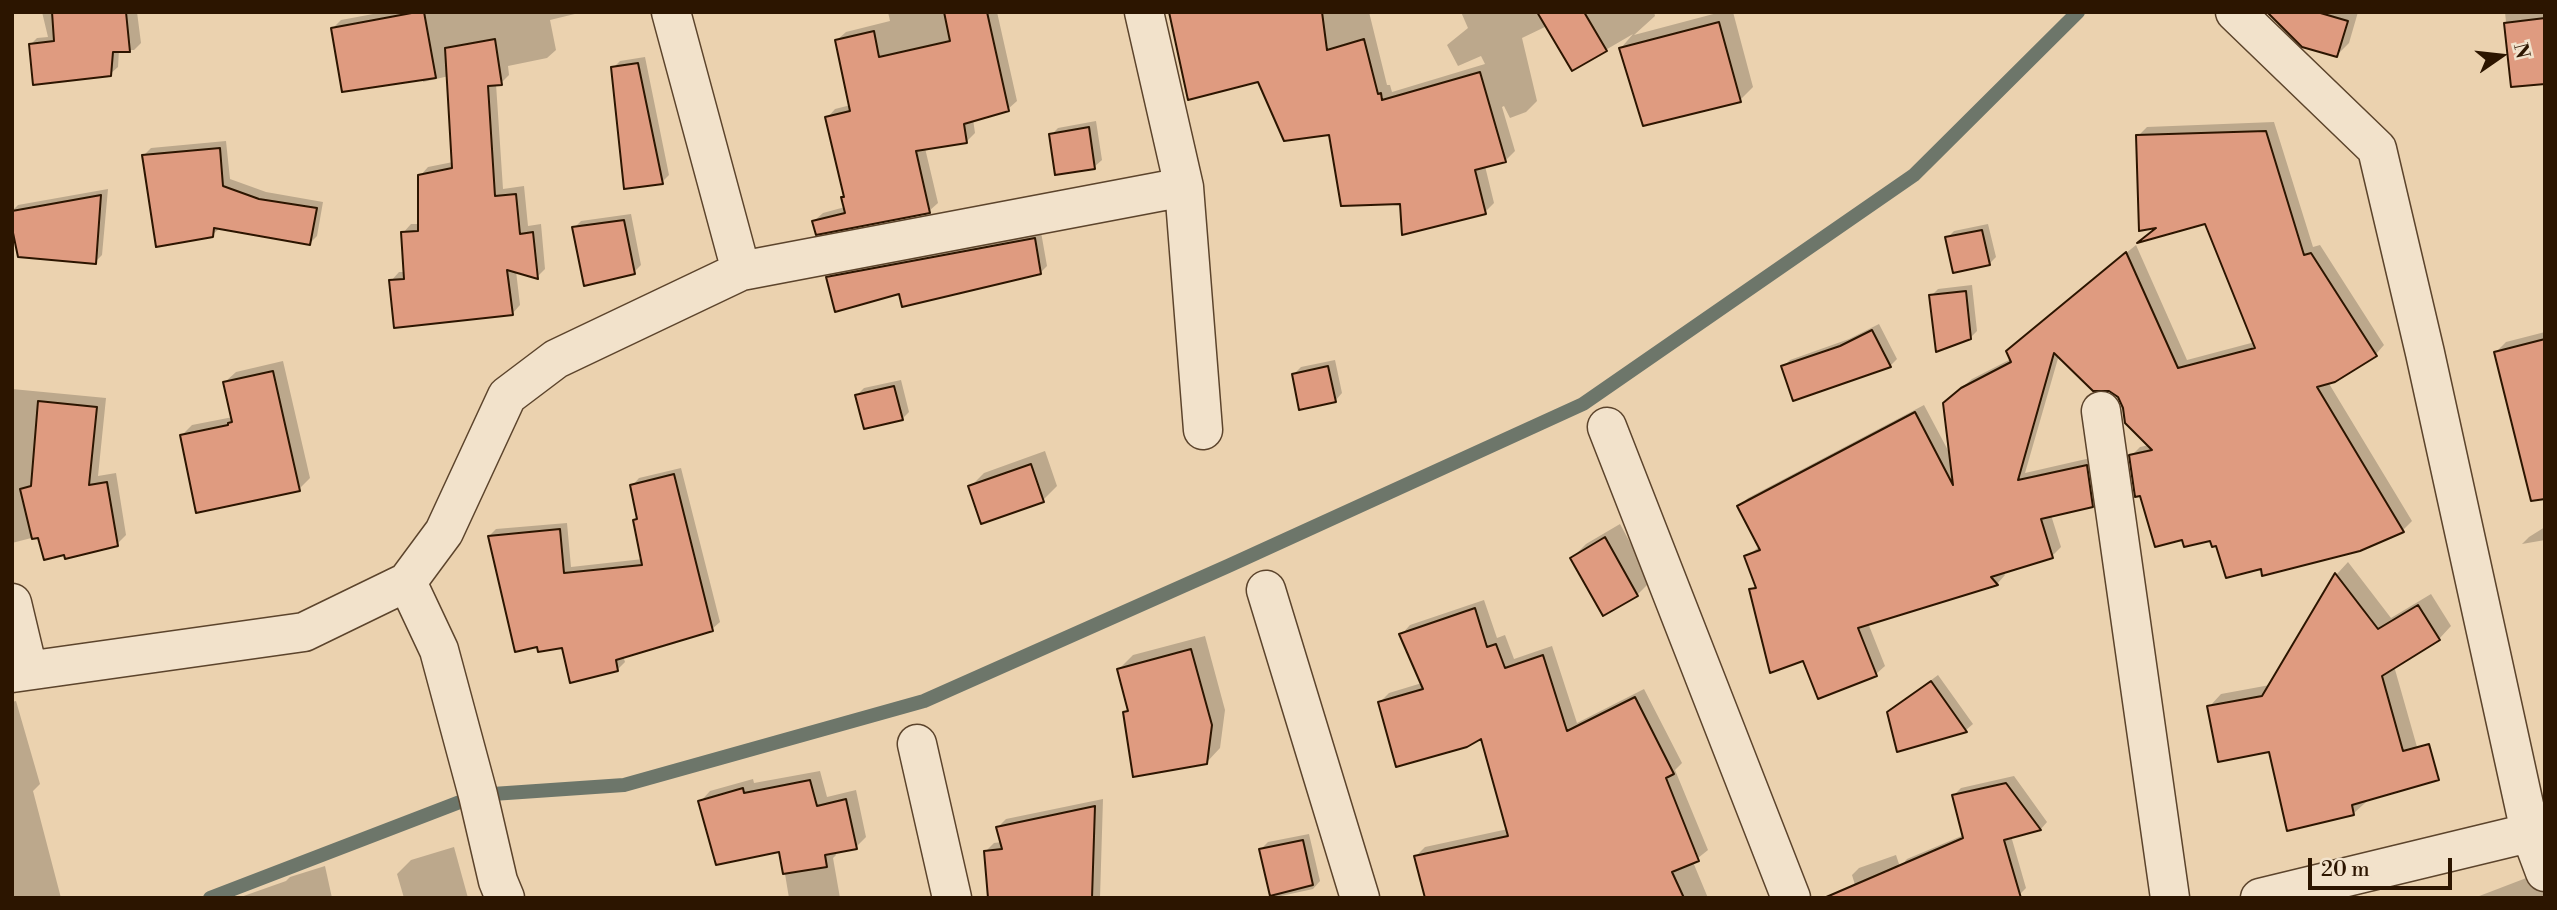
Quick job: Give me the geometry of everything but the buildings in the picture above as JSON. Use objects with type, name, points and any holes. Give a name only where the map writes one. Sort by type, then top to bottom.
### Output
[{"type":"street","points":[[671,12],[741,271]]},
{"type":"street","points":[[1144,12],[1184,187],[1203,430]]},
{"type":"street","points":[[2235,12],[2377,149],[2538,831],[2545,872]]},
{"type":"street","points":[[12,603],[20,671],[304,632],[407,582],[444,532],[507,396],[556,359],[741,271],[1184,187]]},
{"type":"street","points":[[2101,411],[2170,898]]},
{"type":"street","points":[[1607,428],[1791,898]]},
{"type":"street","points":[[407,582],[439,650],[498,881],[505,898]]},
{"type":"street","points":[[1266,590],[1360,898]]},
{"type":"street","points":[[916,744],[952,898]]},
{"type":"street","points":[[2260,898],[2538,831]]},
{"type":"waterway","points":[[210,898],[478,795],[624,785],[924,701],[1583,404],[1914,175],[2078,12]]}]
